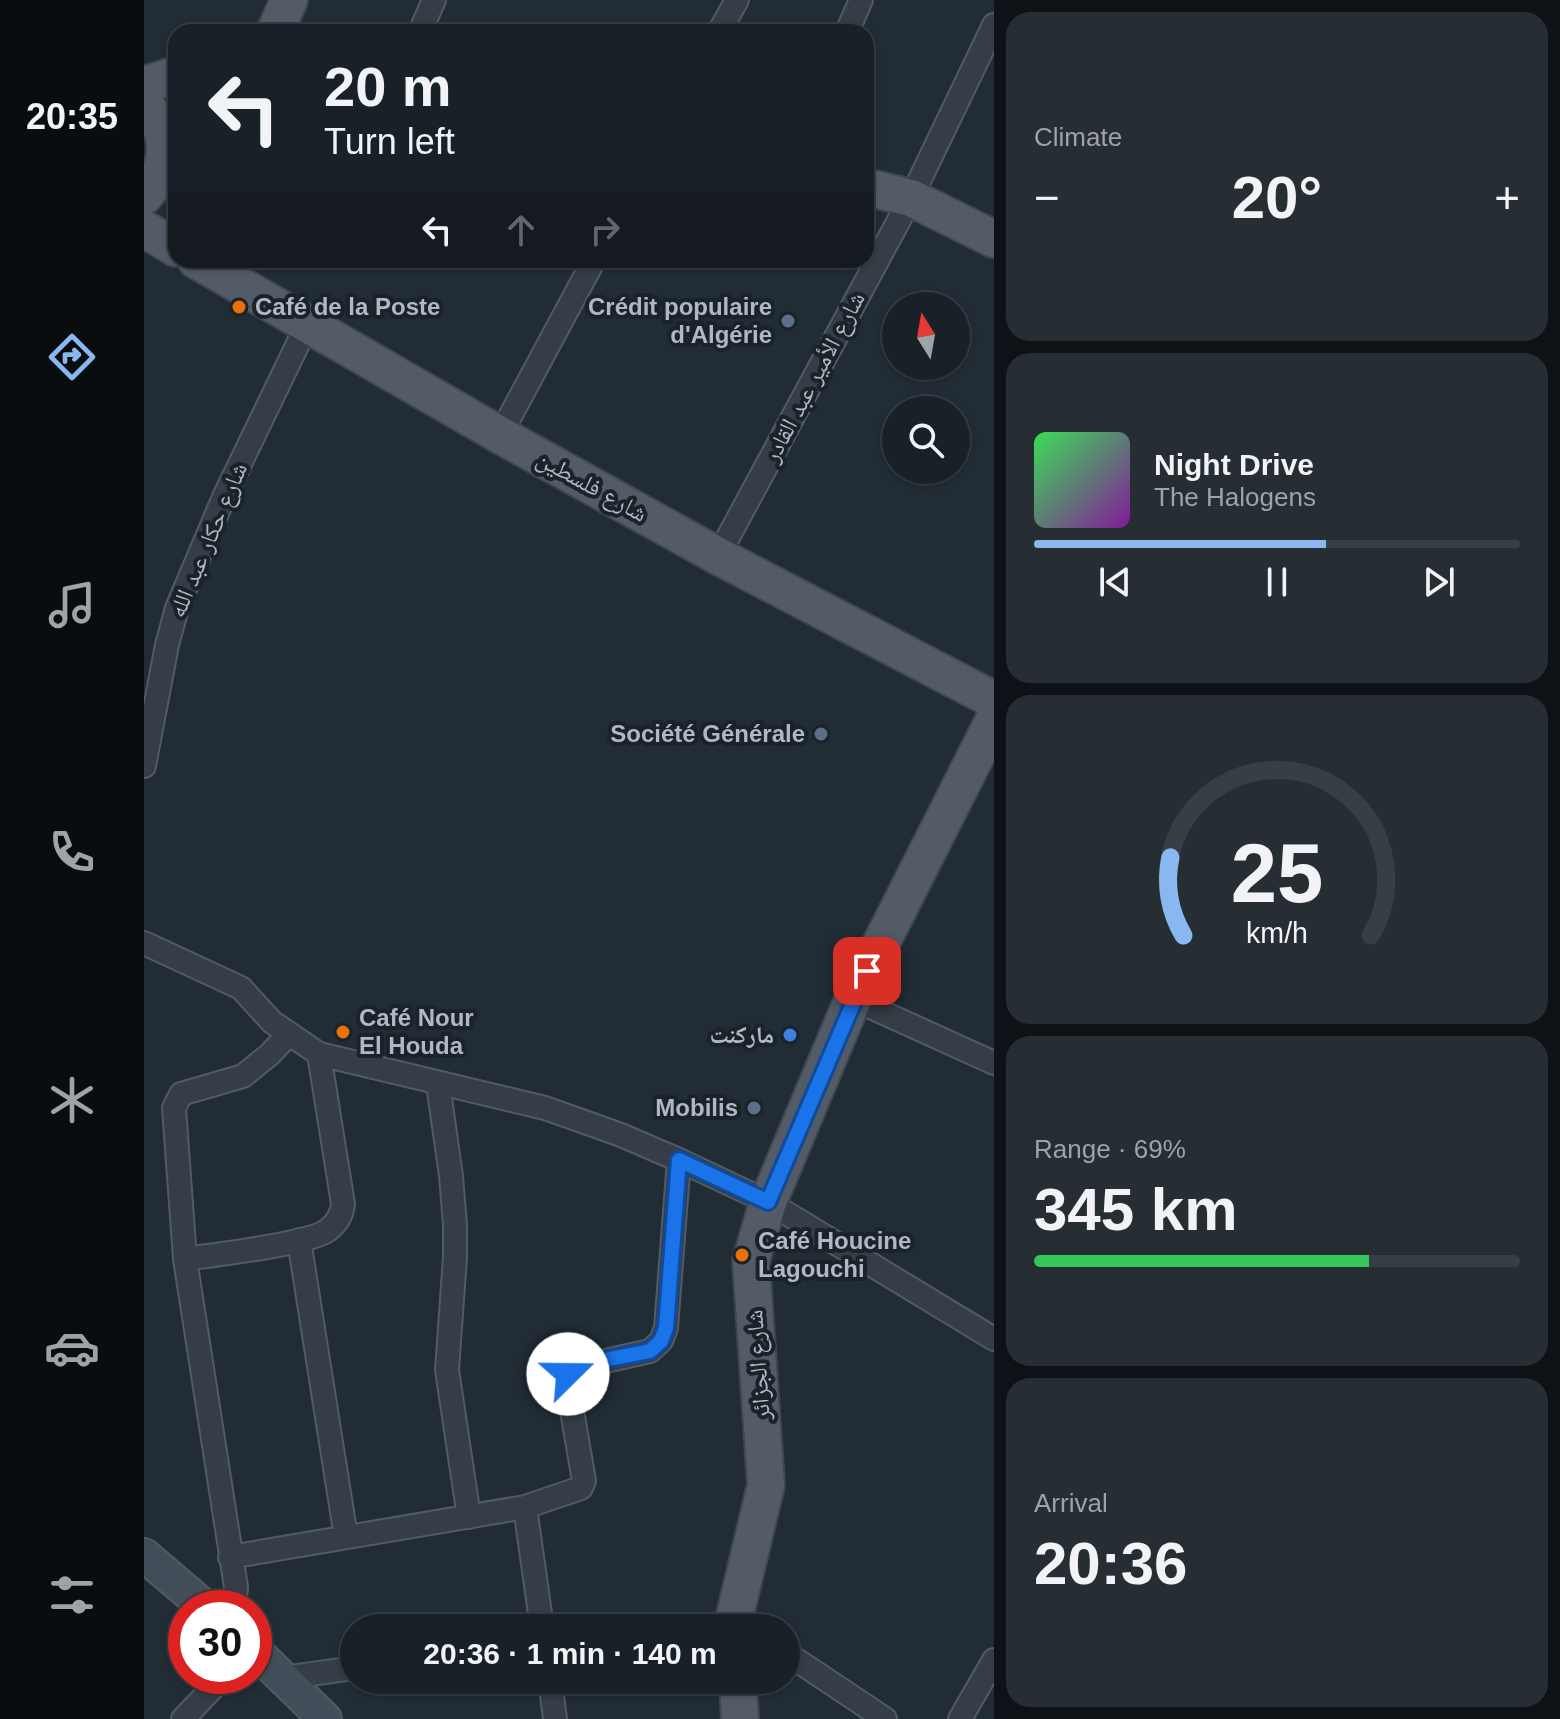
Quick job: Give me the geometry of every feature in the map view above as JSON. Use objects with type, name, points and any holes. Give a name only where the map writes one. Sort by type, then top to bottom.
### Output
[{"type":"main road","points":[[278,24],[289,0]]},
{"type":"main road","points":[[144,85],[168,78]]},
{"type":"main road","points":[[144,106],[161,128],[166,146],[159,179]]},
{"type":"main road","points":[[874,189],[911,198],[994,239]]},
{"type":"main road","points":[[144,229],[168,243]]},
{"type":"main road","name":"شارع فلسطين","points":[[210,268],[718,556],[994,700]]},
{"type":"main road","name":"شارع الجزائر","points":[[741,1614],[766,1485],[751,1261],[768,1202],[853,999],[994,720]]},
{"type":"main road","points":[[144,1555],[185,1590]]},
{"type":"main road","points":[[272,1667],[325,1719]]},
{"type":"main road","points":[[739,1694],[740,1719]]},
{"type":"street","points":[[424,24],[434,0]]},
{"type":"street","points":[[724,24],[737,0]]},
{"type":"street","points":[[850,24],[861,0]]},
{"type":"street","name":"شارع الأمير عبد القادر","points":[[874,267],[911,198],[994,25]]},
{"type":"street","points":[[500,435],[590,268]]},
{"type":"street","name":"شارع الأمير عبد القادر","points":[[718,556],[873,268]]},
{"type":"street","name":"شارع حكار عبد الله","points":[[144,766],[177,608],[224,497],[307,325]]},
{"type":"street","points":[[144,943],[241,988],[272,1022],[319,1054],[545,1108],[679,1160],[768,1202],[994,1339]]},
{"type":"street","points":[[853,999],[994,1063]]},
{"type":"street","points":[[236,1590],[185,1259],[174,1108],[177,1099],[189,1092],[243,1076],[289,1034]]},
{"type":"street","points":[[185,1259],[299,1240],[328,1230],[342,1214],[343,1204],[319,1054]]},
{"type":"street","points":[[438,1084],[455,1225],[447,1370],[469,1517]]},
{"type":"street","points":[[230,1557],[525,1507],[578,1490],[583,1485],[567,1381],[570,1369],[650,1351],[661,1341],[666,1328],[679,1160]]},
{"type":"street","points":[[299,1240],[346,1537]]},
{"type":"street","points":[[525,1507],[540,1614]]},
{"type":"street","points":[[960,1719],[994,1660]]},
{"type":"street","points":[[800,1662],[885,1719]]},
{"type":"street","points":[[283,1678],[340,1670]]},
{"type":"street","points":[[183,1719],[207,1694]]},
{"type":"street","points":[[552,1694],[555,1719]]},
{"type":"place","name":"Café de la Poste","points":[[239,307]]},
{"type":"place","name":"Crédit populaire d'Algérie","points":[[788,321]]},
{"type":"place","name":"Société Générale","points":[[821,734]]},
{"type":"place","name":"Café Nour El Houda","points":[[343,1032]]},
{"type":"place","name":"ماركنت","points":[[790,1035]]},
{"type":"place","name":"Mobilis","points":[[754,1108]]},
{"type":"place","name":"Café Houcine Lagouchi","points":[[742,1255]]},
{"type":"route","points":[[568,1374],[574,1366],[650,1351],[661,1341],[666,1328],[679,1160],[768,1202],[867,971]]}]
